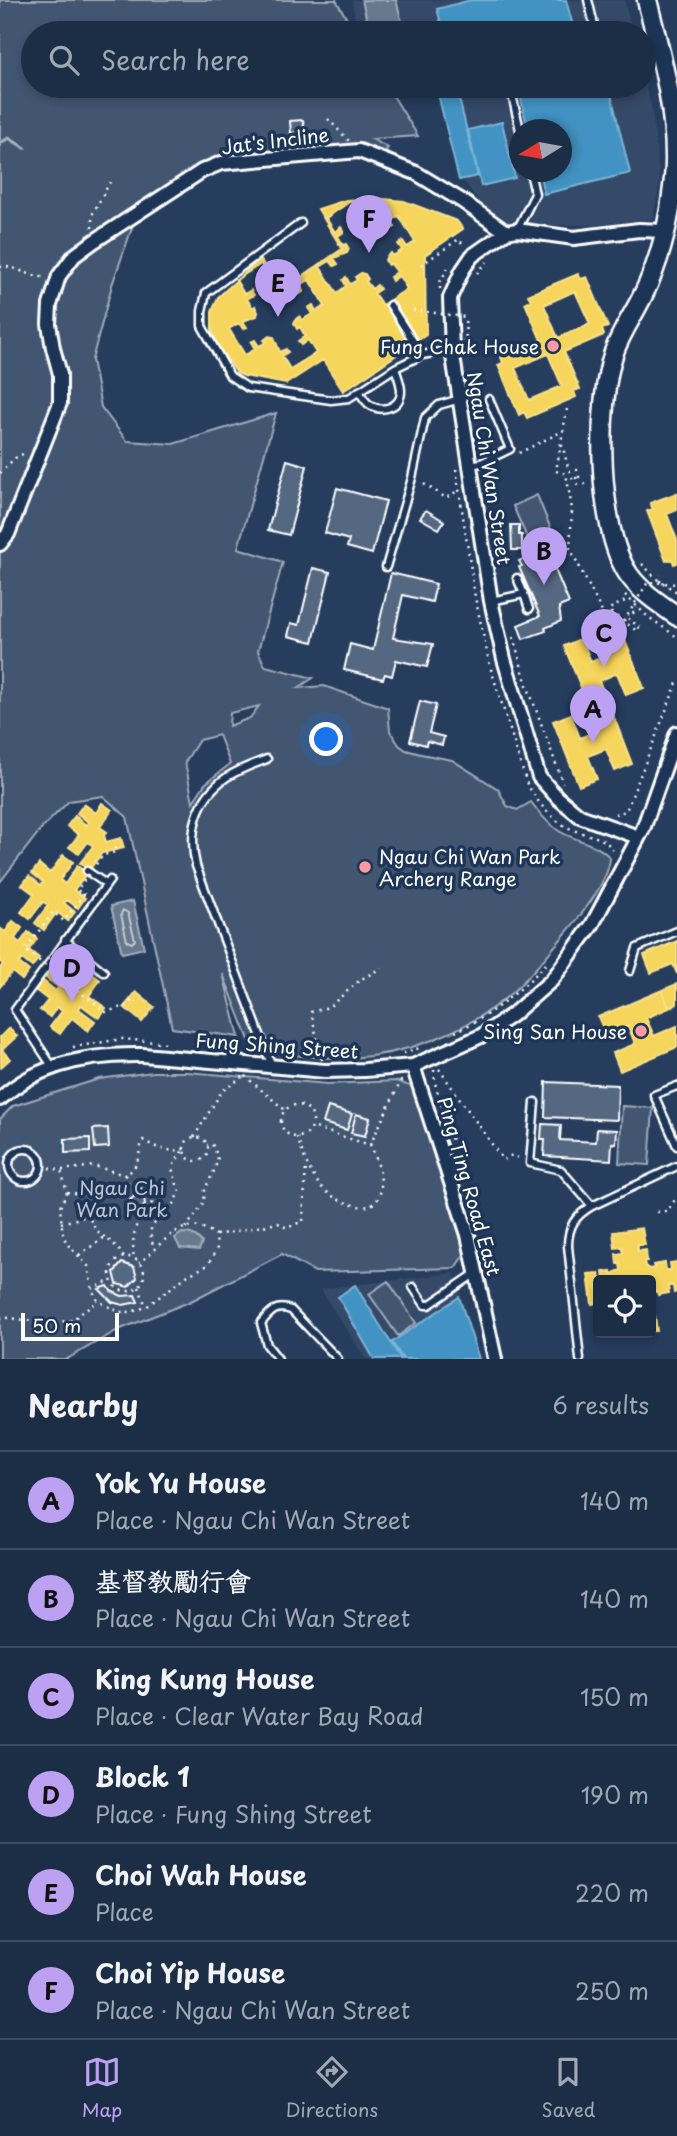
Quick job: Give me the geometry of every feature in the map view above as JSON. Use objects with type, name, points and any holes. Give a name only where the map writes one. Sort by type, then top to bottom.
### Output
[{"type":"main road","points":[[647,0],[652,21]]},
{"type":"main road","points":[[656,37],[670,94],[675,163],[665,231],[657,261],[644,294],[615,348],[608,369],[603,421],[604,498],[609,528],[617,553],[628,573],[639,587],[677,615]]},
{"type":"street","name":"Jat's Incline","points":[[0,544],[8,534],[60,403],[60,374],[52,348],[49,324],[50,306],[59,276],[74,256],[93,242],[202,171],[221,163],[359,151],[416,173],[512,231],[574,238],[639,230],[665,231]]},
{"type":"street","name":"Ngau Chi Wan Street","points":[[512,231],[472,256],[450,298],[460,399],[491,601],[504,659],[539,777],[558,798],[580,816],[638,837]]},
{"type":"street","name":"Fung Shing Street","points":[[0,1099],[12,1088],[52,1066],[118,1055],[326,1070],[413,1066],[481,1036],[512,1015],[552,980],[592,925],[638,837],[677,733]]},
{"type":"street","name":"Ping Ting Road East","points":[[413,1066],[468,1235],[495,1359]]},
{"type":"lane","points":[[589,0],[593,21]]},
{"type":"lane","points":[[513,98],[518,119]]},
{"type":"lane","points":[[512,231],[535,194],[532,182]]},
{"type":"lane","points":[[301,223],[206,293],[202,326],[230,376],[248,388],[331,400],[349,398],[395,368],[422,355],[456,348]]},
{"type":"lane","points":[[390,305],[422,355]]},
{"type":"lane","points":[[359,391],[365,400],[375,407],[395,405],[399,401],[401,389],[395,368]]},
{"type":"lane","points":[[386,567],[412,478],[425,418],[430,410],[439,405],[460,399]]},
{"type":"lane","points":[[470,465],[481,463],[510,449],[489,399]]},
{"type":"lane","points":[[517,578],[529,609]]},
{"type":"lane","points":[[491,601],[524,594]]},
{"type":"lane","points":[[267,759],[226,777],[215,788],[198,811],[192,830],[192,849],[272,1066]]},
{"type":"lane","points":[[52,1066],[15,1010],[108,882],[88,871]]},
{"type":"lane","points":[[630,971],[636,948],[677,931]]},
{"type":"lane","points":[[65,940],[104,972]]},
{"type":"lane","points":[[677,1086],[654,1095],[677,1146]]},
{"type":"lane","points":[[535,1102],[530,1163],[561,1170],[592,1206]]},
{"type":"lane","points":[[25,1149],[39,1156],[41,1167],[33,1180],[23,1181],[14,1177],[9,1168],[15,1152],[25,1149]]},
{"type":"lane","points":[[580,1359],[568,1235],[575,1219],[592,1206],[677,1166]]},
{"type":"lane","points":[[1,1168],[9,1168]]},
{"type":"lane","points":[[413,1287],[427,1305],[476,1273]]},
{"type":"lane","points":[[278,1359],[267,1345],[261,1323],[272,1309],[281,1307],[291,1310],[338,1359]]},
{"type":"path","points":[[328,119],[359,151]]},
{"type":"path","points":[[93,242],[92,215],[110,182]]},
{"type":"path","points":[[421,265],[459,239],[464,246]]},
{"type":"path","points":[[475,276],[493,255]]},
{"type":"path","points":[[0,267],[7,266],[33,277],[59,276]]},
{"type":"path","points":[[413,310],[465,317]]},
{"type":"path","points":[[458,313],[458,321]]},
{"type":"path","points":[[456,348],[459,335]]},
{"type":"path","points":[[567,409],[556,471],[566,474],[567,479],[572,509],[570,548],[604,616],[628,599]]},
{"type":"path","points":[[517,454],[564,430]]},
{"type":"path","points":[[562,441],[569,471],[578,470],[579,477],[567,479]]},
{"type":"path","points":[[0,474],[15,458],[45,444]]},
{"type":"path","points":[[424,484],[446,498],[459,490]]},
{"type":"path","points":[[639,561],[658,580],[677,592]]},
{"type":"path","points":[[660,582],[661,575]]},
{"type":"path","points":[[624,621],[648,582],[677,584]]},
{"type":"path","points":[[610,612],[637,631],[639,627],[629,619],[637,608]]},
{"type":"path","points":[[647,616],[677,637]]},
{"type":"path","points":[[510,626],[527,685],[561,780],[568,791]]},
{"type":"path","points":[[608,813],[616,815],[626,811],[677,682]]},
{"type":"path","points":[[599,838],[609,844],[614,852],[613,863]]},
{"type":"path","points":[[115,848],[116,852],[103,855],[77,890],[84,894],[64,920],[54,912],[25,950],[106,1012],[128,1005],[133,999],[140,1006]]},
{"type":"path","points":[[448,1036],[496,1009],[524,986],[555,954]]},
{"type":"path","points":[[322,1060],[311,1012],[329,1007],[360,979],[381,968]]},
{"type":"path","points":[[401,1054],[427,1045]]},
{"type":"path","points":[[437,1065],[503,1160],[512,1155],[530,1163]]},
{"type":"path","points":[[156,1250],[151,1240],[151,1227],[174,1204],[179,1191],[172,1168],[187,1141],[194,1137],[222,1091],[244,1076],[285,1110]]},
{"type":"path","points":[[370,1145],[402,1081]]},
{"type":"path","points":[[294,1105],[308,1109],[313,1118],[312,1127],[306,1134],[292,1136],[284,1129],[281,1119],[285,1110],[294,1105]]},
{"type":"path","points":[[297,1137],[306,1165],[321,1187],[341,1201],[358,1207],[371,1207],[377,1202],[382,1183],[380,1164],[370,1145],[312,1127]]},
{"type":"path","points":[[184,1149],[189,1159],[200,1161],[208,1153],[207,1145],[202,1139],[194,1137]]},
{"type":"path","points":[[41,1167],[61,1170],[94,1166],[125,1175],[133,1170],[139,1161],[142,1140],[159,1149],[184,1149]]},
{"type":"path","points":[[186,1227],[204,1202],[205,1189],[215,1169],[218,1157],[212,1144],[207,1145]]},
{"type":"path","points":[[139,1263],[173,1232],[186,1227],[204,1226],[216,1235],[278,1223],[287,1228],[303,1222],[306,1165]]},
{"type":"path","points":[[61,1170],[67,1192],[60,1208],[61,1223],[68,1246],[88,1266],[92,1289],[98,1301],[119,1312],[131,1312],[146,1307],[188,1275],[208,1265],[217,1248],[216,1235]]},
{"type":"path","points":[[125,1175],[128,1182],[150,1194],[152,1203],[142,1211],[131,1241],[134,1259]]},
{"type":"path","points":[[67,1192],[83,1195],[88,1216],[96,1229],[117,1244],[124,1258]]},
{"type":"path","points":[[657,1212],[667,1211],[677,1197]]},
{"type":"path","points":[[61,1223],[88,1216]]},
{"type":"path","points":[[79,1255],[105,1236]]},
{"type":"path","points":[[124,1258],[134,1259],[144,1272],[135,1290],[118,1289],[111,1280],[112,1266],[124,1258]]},
{"type":"path","points":[[92,1289],[111,1280]]},
{"type":"path","points":[[139,1286],[146,1307]]},
{"type":"path","points":[[0,1317],[52,1323],[72,1320],[98,1301]]},
{"type":"shaded area","points":[[352,0],[624,0],[630,21],[355,21]]},
{"type":"shaded area","points":[[438,98],[649,98],[660,182],[653,219],[593,225],[498,225],[456,172]]},
{"type":"shaded area","points":[[454,1273],[480,1359],[366,1359],[320,1289]]},
{"type":"green space","points":[[0,0],[336,0],[348,21],[21,21],[21,98],[394,98],[418,136],[372,139],[388,148],[385,151],[367,147],[292,154],[286,148],[278,149],[276,154],[207,161],[178,184],[139,208],[112,285],[92,360],[101,407],[127,441],[173,444],[276,413],[238,548],[283,562],[258,651],[265,666],[313,678],[298,688],[324,686],[388,708],[390,731],[399,745],[406,750],[452,760],[498,789],[507,806],[517,810],[531,802],[559,831],[605,853],[610,858],[608,868],[591,901],[568,931],[522,983],[490,1010],[452,1032],[412,1047],[371,1056],[312,1057],[253,1050],[223,974],[239,1037],[172,1028],[127,817],[103,796],[69,801],[42,828],[0,882]],"holes":[[[259,706],[250,718],[229,726],[230,713]],[[219,735],[230,764],[205,784],[193,802],[185,762],[199,740]]]},
{"type":"green space","points":[[537,495],[555,539],[532,549],[513,506]]},
{"type":"green space","name":"Ngau Chi Wan Park","points":[[153,1072],[187,1072],[328,1084],[396,1081],[410,1086],[416,1092],[465,1253],[455,1268],[315,1272],[282,1254],[189,1302],[118,1330],[67,1359],[0,1359],[0,1119],[13,1106],[99,1079]]},
{"type":"green space","points":[[622,1106],[653,1108],[649,1165],[619,1163]]},
{"type":"green space","points":[[388,1281],[416,1323],[398,1336],[369,1294]]},
{"type":"water","points":[[362,0],[396,0],[402,21],[367,21]]},
{"type":"water","points":[[133,901],[144,948],[122,953],[111,906]]},
{"type":"water","points":[[182,1233],[198,1238],[202,1243],[199,1250],[180,1248],[175,1238]]},
{"type":"building: Homes","points":[[374,198],[404,201],[457,221],[463,229],[425,255],[426,335],[343,391],[323,360],[286,384],[237,373],[219,347],[212,330],[212,312],[218,297],[260,259],[282,290],[342,249],[318,209],[346,200]]},
{"type":"building: Homes","points":[[351,201],[360,216],[354,220],[357,224],[363,220],[369,229],[366,231],[369,235],[378,233],[386,224],[390,230],[395,227],[391,221],[399,216],[415,242],[407,247],[403,241],[398,244],[402,250],[393,256],[391,253],[387,256],[385,260],[388,265],[391,264],[397,272],[390,277],[392,281],[399,276],[407,289],[382,305],[374,293],[380,289],[377,285],[372,289],[365,274],[361,273],[355,277],[357,280],[350,284],[346,277],[343,280],[346,286],[337,293],[320,267],[330,261],[334,266],[338,264],[334,258],[347,253],[349,249],[338,236],[344,232],[341,227],[335,232],[326,218]]},
{"type":"building: Homes","points":[[261,264],[270,279],[264,283],[267,287],[273,284],[279,293],[276,294],[279,299],[288,297],[286,294],[296,288],[300,294],[304,291],[301,285],[309,280],[325,306],[316,311],[313,305],[308,308],[312,314],[302,320],[300,316],[296,319],[294,323],[297,329],[300,327],[305,336],[298,341],[301,345],[308,340],[316,353],[290,369],[282,356],[288,352],[286,349],[280,352],[274,337],[269,336],[264,340],[266,342],[259,346],[255,340],[251,342],[255,349],[245,355],[229,329],[239,323],[243,329],[247,327],[243,321],[257,316],[255,306],[253,308],[247,299],[254,295],[251,290],[244,294],[236,280]]},
{"type":"building: Homes","name":"Fung Chak House","points":[[578,274],[581,279],[587,277],[608,327],[602,329],[604,335],[564,352],[580,389],[574,391],[576,397],[527,418],[524,412],[519,415],[498,365],[503,363],[501,357],[541,340],[525,303],[531,300],[528,295]],"holes":[[[575,291],[590,324],[558,338],[544,305]],[[548,354],[562,386],[529,400],[515,368]]]},
{"type":"building: Homes","points":[[677,493],[677,510],[667,514],[677,540],[677,563],[674,564],[672,559],[666,561],[647,511],[653,509],[650,503]]},
{"type":"building: Homes","points":[[618,623],[644,688],[626,695],[617,673],[599,681],[607,699],[589,707],[564,646],[582,638],[591,662],[609,654],[600,631]]},
{"type":"building: Homes","points":[[607,699],[632,764],[615,771],[606,749],[588,756],[597,779],[579,786],[553,721],[571,714],[580,738],[598,730],[589,707]]},
{"type":"building: Homes","points":[[102,803],[112,810],[100,827],[107,832],[104,835],[106,842],[121,838],[124,848],[102,853],[89,870],[80,863],[93,846],[88,842],[79,854],[69,847],[79,835],[67,826],[75,816],[86,825],[88,822],[77,813],[84,804],[96,813]]},
{"type":"building: Homes","points":[[63,855],[73,862],[60,880],[65,884],[77,866],[87,873],[74,890],[85,898],[78,908],[67,900],[64,903],[75,912],[68,921],[57,912],[44,930],[35,923],[48,905],[43,902],[30,919],[21,912],[34,894],[22,885],[29,876],[41,885],[43,882],[32,873],[39,864],[50,873]]},
{"type":"building: Homes","points":[[13,921],[22,928],[15,939],[20,943],[28,932],[37,939],[29,950],[39,958],[32,967],[22,959],[19,963],[29,971],[22,980],[12,972],[0,987],[0,968],[3,964],[0,962],[0,928],[5,932]]},
{"type":"building: Homes","points":[[677,941],[677,974],[673,964],[651,973],[644,955]]},
{"type":"building: Homes","points":[[52,968],[65,978],[73,968],[82,975],[74,985],[79,989],[91,973],[100,980],[89,996],[106,1008],[99,1018],[81,1005],[79,1009],[95,1021],[88,1031],[72,1018],[60,1034],[50,1027],[62,1011],[57,1007],[50,1017],[40,1010],[48,1000],[35,990],[42,980],[56,991],[58,987],[45,977]]},
{"type":"building: Homes","points":[[677,984],[677,1004],[669,1008],[662,990]]},
{"type":"building: Homes","name":"Sing San House","points":[[662,990],[669,1008],[646,1018],[654,1036],[677,1026],[677,1047],[620,1071],[613,1053],[635,1044],[628,1026],[606,1035],[598,1017]]},
{"type":"building: Homes","points":[[136,992],[154,1007],[142,1022],[124,1007]]},
{"type":"building: Homes","points":[[9,1028],[17,1036],[2,1050],[10,1059],[1,1067],[0,1037]]},
{"type":"building: Homes","points":[[642,1228],[645,1245],[638,1245],[638,1251],[646,1250],[647,1261],[644,1261],[649,1269],[654,1268],[653,1265],[665,1263],[666,1270],[671,1270],[670,1263],[677,1262],[677,1292],[674,1293],[673,1286],[668,1286],[669,1293],[658,1295],[656,1275],[603,1275],[603,1272],[611,1271],[611,1274],[621,1270],[616,1254],[623,1253],[623,1247],[615,1248],[613,1232]]},
{"type":"building: Homes","points":[[599,1273],[593,1275],[592,1304],[588,1274]]},
{"type":"building: Schools","points":[[471,0],[566,0],[572,21],[440,21],[437,9]]},
{"type":"building: Schools","points":[[439,98],[459,98],[478,176],[459,180]]},
{"type":"building: Schools","points":[[521,98],[612,98],[630,173],[544,194],[541,182],[572,182],[572,119],[526,119]]},
{"type":"building: Schools","points":[[502,122],[509,152],[509,179],[481,186],[468,130]]},
{"type":"building: Schools","points":[[355,1285],[401,1359],[374,1359],[338,1297]]},
{"type":"building: Schools","points":[[459,1297],[479,1359],[403,1359],[392,1342]]},
{"type":"building: Other","points":[[303,120],[305,132],[291,133],[290,121]]},
{"type":"building: Other","points":[[287,460],[307,466],[289,535],[268,530]]},
{"type":"building: Other","points":[[337,488],[386,501],[372,554],[347,547],[349,540],[325,533]]},
{"type":"building: Other","points":[[426,510],[444,521],[439,529],[420,518]]},
{"type":"building: Other","points":[[511,525],[519,525],[522,550],[512,550]]},
{"type":"building: Other","points":[[536,553],[539,559],[549,555],[569,603],[559,607],[561,621],[545,628],[546,631],[523,639],[518,625],[540,616],[519,567],[522,566],[519,561]]},
{"type":"building: Other","points":[[313,568],[330,572],[313,642],[288,636],[291,623],[299,625]]},
{"type":"building: Other","points":[[391,573],[436,584],[432,602],[403,595],[393,638],[433,644],[427,667],[396,660],[392,676],[385,674],[383,679],[344,670],[350,644],[373,650]]},
{"type":"building: Other","points":[[420,701],[436,705],[429,733],[444,737],[442,745],[427,741],[426,745],[410,741]]},
{"type":"building: Other","points":[[546,1082],[618,1085],[617,1120],[545,1117]]},
{"type":"building: Other","points":[[328,1107],[352,1114],[347,1130],[323,1123]]},
{"type":"building: Other","points":[[356,1114],[370,1118],[365,1136],[351,1133]]},
{"type":"building: Other","points":[[542,1124],[561,1125],[560,1140],[596,1142],[597,1129],[617,1130],[616,1144],[612,1143],[611,1160],[544,1156]]},
{"type":"building: Other","points":[[108,1128],[109,1147],[95,1148],[93,1129]]},
{"type":"building: Other","points":[[90,1138],[90,1152],[65,1153],[65,1139]]},
{"type":"building: Other","points":[[136,1195],[144,1197],[145,1205],[139,1210],[131,1208],[130,1200]]},
{"type":"building: Other","points":[[122,1263],[134,1267],[137,1278],[128,1287],[117,1284],[114,1272]]},
{"type":"building: Other","points":[[108,1286],[111,1291],[122,1296],[135,1295],[138,1302],[123,1305],[112,1302],[99,1289]]},
{"type":"waterway","points":[[0,143],[9,138],[25,148]]},
{"type":"place","name":"Choi Yip House","points":[[369,253]]},
{"type":"place","name":"Choi Wah House","points":[[278,317]]},
{"type":"place","name":"Fung Chak House","points":[[553,346]]},
{"type":"place","name":"基督教勵行會","points":[[544,585]]},
{"type":"place","name":"King Kung House","points":[[604,667]]},
{"type":"place","name":"Yok Yu House","points":[[593,743]]},
{"type":"place","name":"Ngau Chi Wan Park Archery Range","points":[[365,867]]},
{"type":"place","name":"Block 1","points":[[72,1002]]},
{"type":"place","name":"Sing San House","points":[[641,1031]]}]
